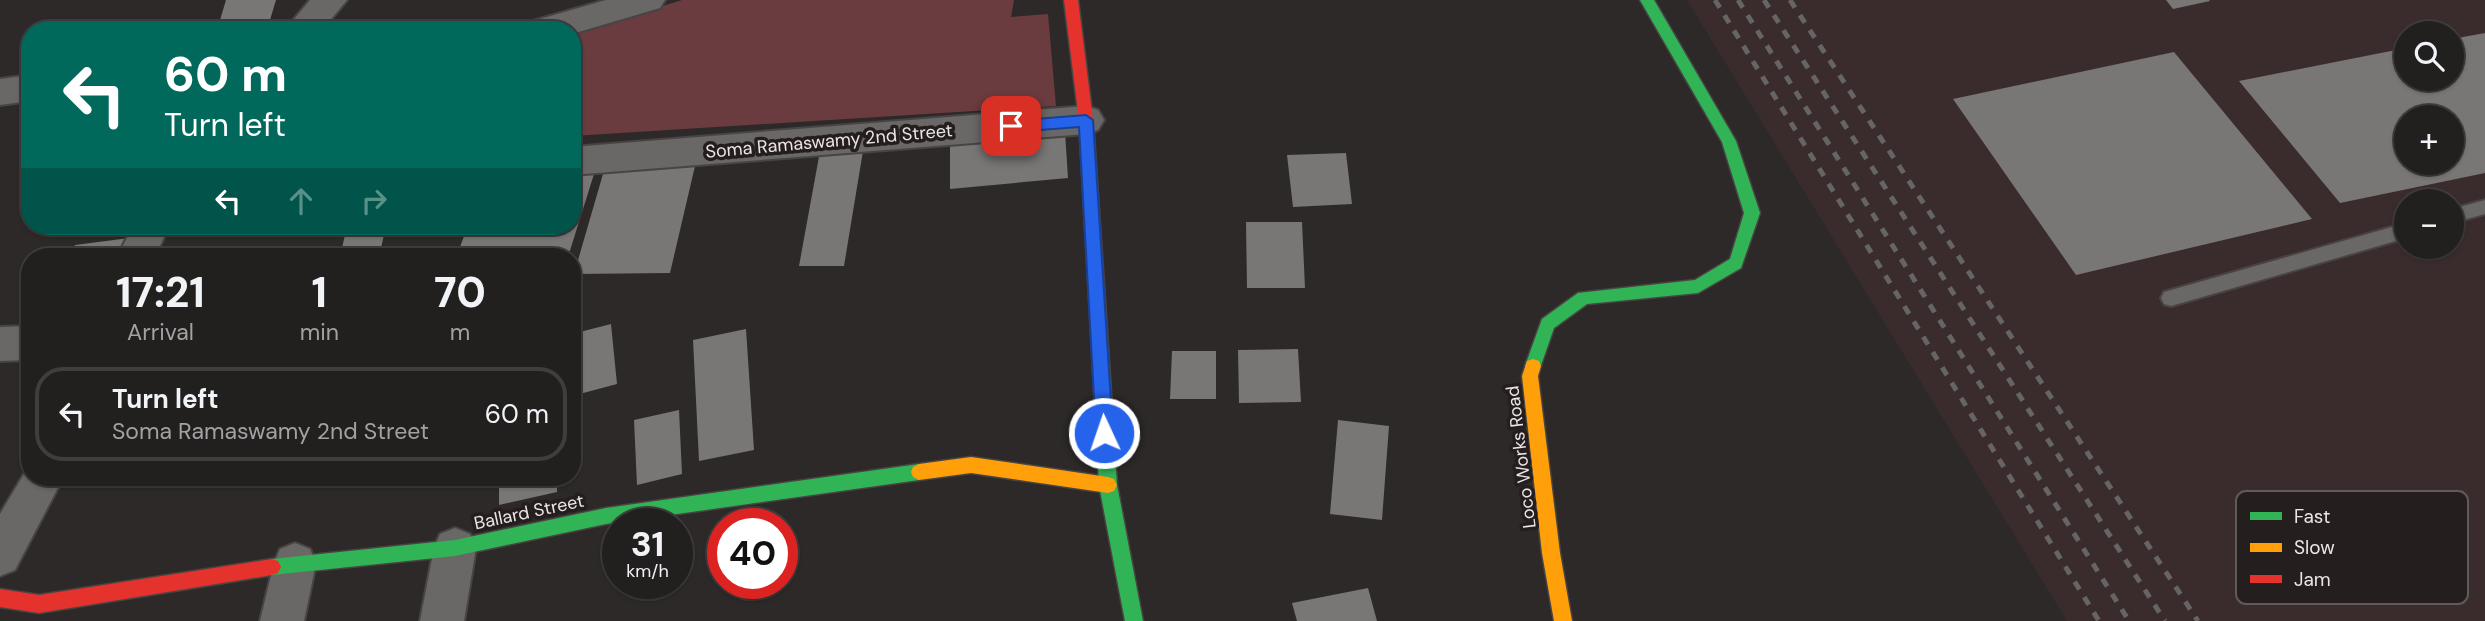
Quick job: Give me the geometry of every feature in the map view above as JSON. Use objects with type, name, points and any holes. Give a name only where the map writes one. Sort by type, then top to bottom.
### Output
[{"type":"street","points":[[310,21],[330,0]]},
{"type":"street","points":[[576,21],[648,0]]},
{"type":"street","points":[[1071,0],[1086,120],[1108,485],[1134,621]]},
{"type":"street","name":"Loco Works Road","points":[[1563,621],[1551,553],[1530,376],[1548,324],[1584,298],[1698,286],[1736,263],[1752,213],[1729,141],[1647,0]]},
{"type":"street","points":[[0,92],[21,89]]},
{"type":"street","name":"Soma Ramaswamy 2nd Street","points":[[581,160],[1086,120]]},
{"type":"street","points":[[0,344],[21,343]]},
{"type":"street","name":"Ballard Street","points":[[0,598],[39,604],[295,564],[455,548],[606,516],[971,465],[1108,485]]},
{"type":"street","points":[[0,556],[38,486]]},
{"type":"street","points":[[442,621],[455,548]]},
{"type":"street","points":[[282,621],[295,564]]},
{"type":"lane","points":[[2464,213],[2485,207]]},
{"type":"lane","points":[[2171,298],[2394,233]]},
{"type":"shaded area","points":[[682,0],[1014,0],[1011,17],[1048,14],[1056,106],[581,135],[581,31]]},
{"type":"shaded area","points":[[1687,0],[2485,0],[2485,621],[2067,621]]},
{"type":"building","points":[[226,0],[276,0],[270,21],[220,21]]},
{"type":"building","points":[[2166,0],[2209,0],[2210,1],[2173,9]]},
{"type":"building","points":[[2485,33],[2485,173],[2408,189],[2394,189],[2394,192],[2340,203],[2239,81],[2394,50],[2394,91],[2464,91],[2464,37]]},
{"type":"building","points":[[2174,52],[2312,219],[2076,275],[1953,99]]},
{"type":"building","points":[[1065,132],[1068,178],[950,189],[950,142]]},
{"type":"building","points":[[820,151],[863,151],[844,266],[799,266]]},
{"type":"building","points":[[1346,153],[1352,204],[1293,207],[1287,155]]},
{"type":"building","points":[[695,166],[670,273],[581,274],[581,250],[605,167]]},
{"type":"building","points":[[581,174],[594,174],[581,216]]},
{"type":"building","points":[[1246,222],[1302,222],[1305,288],[1247,288]]},
{"type":"building","points":[[345,235],[384,235],[381,248],[342,248]]},
{"type":"building","points":[[465,235],[575,235],[571,248],[459,248]]},
{"type":"building","points":[[137,237],[134,248],[74,248],[75,245]]},
{"type":"building","points":[[611,324],[617,384],[581,394],[581,332]]},
{"type":"building","points":[[746,329],[754,450],[699,461],[693,340]]},
{"type":"building","points":[[1298,349],[1301,402],[1239,403],[1238,350]]},
{"type":"building","points":[[1172,351],[1216,351],[1216,399],[1170,399]]},
{"type":"building","points":[[679,410],[682,474],[637,485],[634,420]]},
{"type":"building","points":[[1338,420],[1389,426],[1382,520],[1330,514]]},
{"type":"building","points":[[499,486],[557,486],[557,492],[499,505]]},
{"type":"building","points":[[1368,588],[1377,621],[1297,621],[1292,603]]},
{"type":"railway","points":[[1715,0],[2099,621]]},
{"type":"railway","points":[[1738,0],[2129,621]]},
{"type":"railway","points":[[1764,0],[2165,621]]},
{"type":"railway","points":[[1790,0],[2198,621]]},
{"type":"traffic: fast","points":[[1533,366],[1548,324],[1584,298],[1698,286],[1736,263],[1752,213],[1729,141],[1647,0]]},
{"type":"traffic: fast","points":[[1099,331],[1108,485],[1134,621]]},
{"type":"traffic: fast","points":[[272,567],[455,548],[606,516],[919,472]]},
{"type":"traffic: slow","points":[[1533,366],[1530,376],[1551,553],[1563,621]]},
{"type":"traffic: slow","points":[[919,472],[971,465],[1108,485]]},
{"type":"traffic: jam","points":[[1071,0],[1086,120],[1099,331]]},
{"type":"traffic: jam","points":[[0,598],[39,604],[272,567]]},
{"type":"route","points":[[1011,126],[1086,120],[1104,433]]}]
